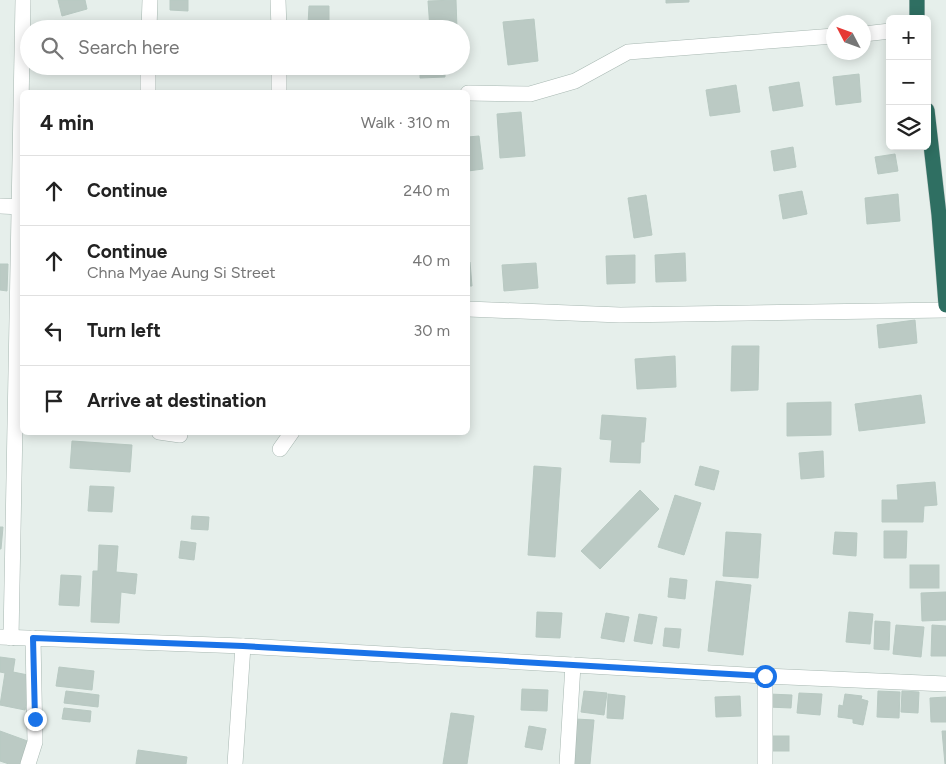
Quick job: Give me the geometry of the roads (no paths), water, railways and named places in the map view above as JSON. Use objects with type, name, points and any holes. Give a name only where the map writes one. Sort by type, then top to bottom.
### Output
[{"type":"highway","points":[[917,0],[917,15]]},
{"type":"highway","points":[[931,145],[946,306]]},
{"type":"street","points":[[23,0],[23,20]]},
{"type":"street","points":[[149,20],[150,0]]},
{"type":"street","points":[[278,0],[278,20]]},
{"type":"street","points":[[871,33],[886,32]]},
{"type":"street","points":[[470,93],[530,94],[575,81],[628,52],[826,37]]},
{"type":"street","points":[[22,75],[22,90]]},
{"type":"street","points":[[148,75],[148,90]]},
{"type":"street","points":[[279,75],[279,90]]},
{"type":"street","points":[[0,206],[20,207]]},
{"type":"street","points":[[20,234],[6,637],[243,646],[765,676],[946,684]]},
{"type":"street","points":[[470,309],[620,315],[946,310]]},
{"type":"street","points":[[280,449],[290,435]]},
{"type":"street","points":[[28,764],[35,742],[33,638]]},
{"type":"street","points":[[235,764],[243,646]]},
{"type":"street","points":[[566,764],[573,665]]},
{"type":"street","points":[[765,676],[766,764]]}]
